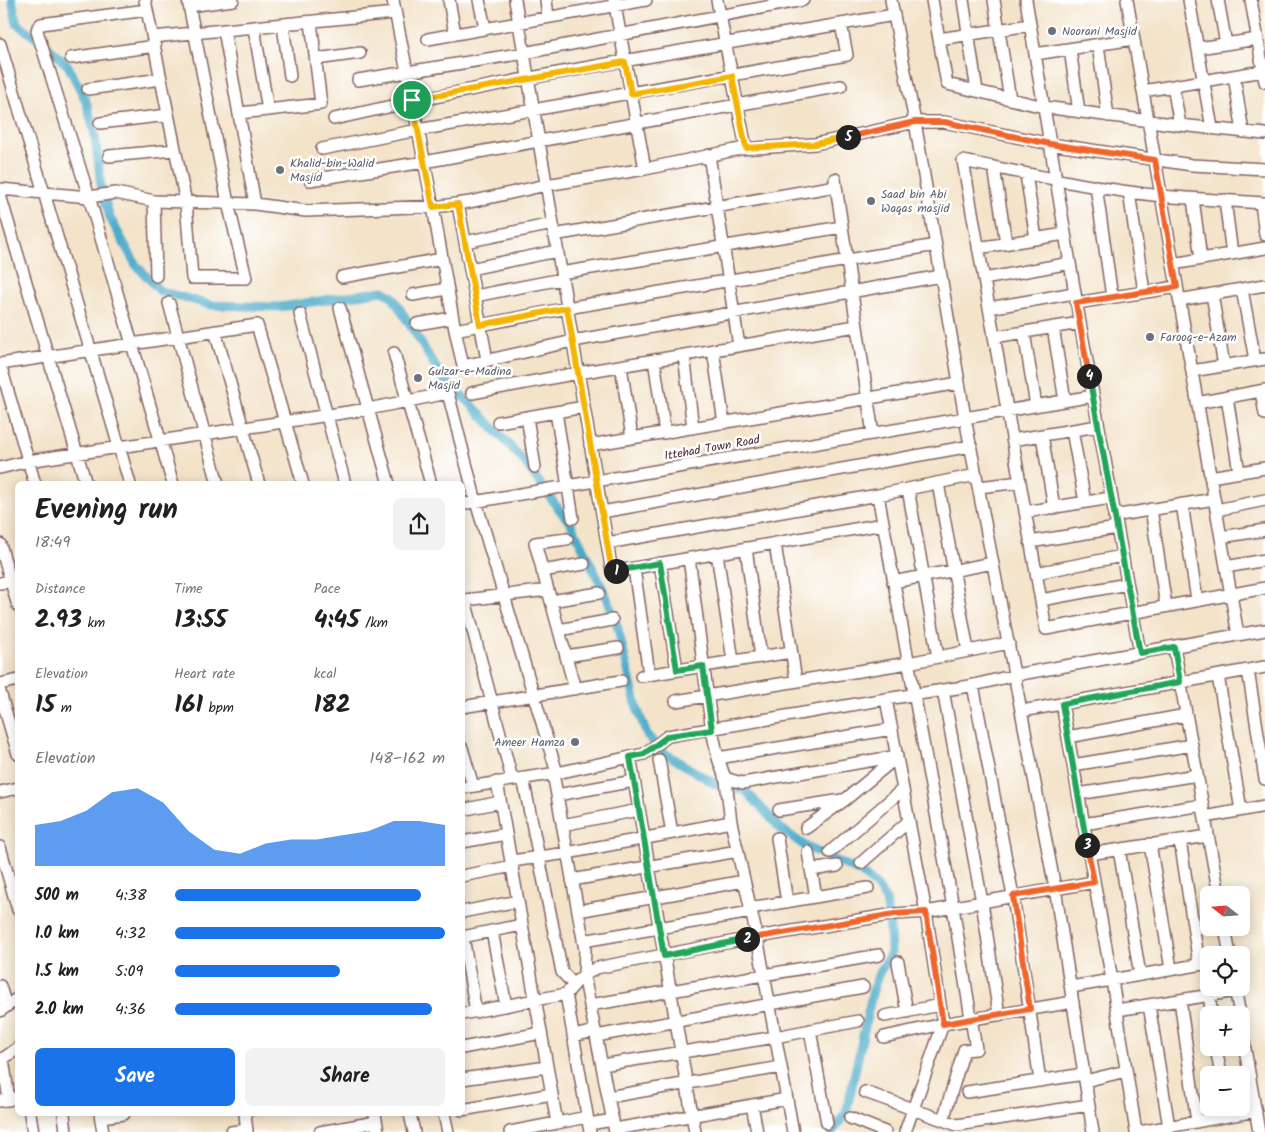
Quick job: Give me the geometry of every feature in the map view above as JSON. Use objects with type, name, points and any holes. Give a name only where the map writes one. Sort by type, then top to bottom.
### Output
[{"type":"street","points":[[172,481],[132,344],[95,196],[37,31],[41,24],[146,5],[186,203],[192,278],[246,278],[228,204],[189,3],[233,0]]},
{"type":"street","points":[[393,0],[433,207],[452,318],[463,366],[573,341],[941,276]]},
{"type":"street","points":[[449,0],[455,34]]},
{"type":"street","points":[[479,0],[485,28]]},
{"type":"street","points":[[515,0],[612,572],[883,524]]},
{"type":"street","points":[[546,0],[548,17]]},
{"type":"street","points":[[428,39],[548,17],[582,6],[646,0]]},
{"type":"street","points":[[717,0],[746,148]]},
{"type":"street","points":[[358,80],[524,53],[803,0]]},
{"type":"street","points":[[891,0],[915,122],[976,475],[1056,888],[1093,1132]]},
{"type":"street","points":[[932,0],[947,84],[1044,107],[1265,134]]},
{"type":"street","points":[[962,0],[976,91]]},
{"type":"street","points":[[994,0],[1010,99]]},
{"type":"street","points":[[1026,0],[1092,396],[1140,653]]},
{"type":"street","points":[[1127,0],[1238,635]]},
{"type":"street","points":[[1189,0],[1212,128]]},
{"type":"street","points":[[1218,0],[1226,44]]},
{"type":"street","points":[[1143,91],[1234,76],[1264,76],[1251,0]]},
{"type":"street","points":[[614,3],[645,169]]},
{"type":"street","points":[[71,58],[194,33],[395,13]]},
{"type":"street","points":[[334,119],[412,100],[894,15]]},
{"type":"street","points":[[240,113],[321,104],[311,22]]},
{"type":"street","points":[[322,150],[418,130],[847,56],[841,24]]},
{"type":"street","points":[[283,25],[290,76]]},
{"type":"street","points":[[939,39],[1030,25]]},
{"type":"street","points":[[254,28],[268,110]]},
{"type":"street","points":[[224,30],[255,204]]},
{"type":"street","points":[[1035,54],[1134,39]]},
{"type":"street","points":[[1198,48],[1258,39]]},
{"type":"street","points":[[0,44],[129,481]]},
{"type":"street","points":[[1098,45],[1108,116]]},
{"type":"street","points":[[1070,49],[1079,112]]},
{"type":"street","points":[[316,59],[360,53]]},
{"type":"street","points":[[1234,76],[1244,132]]},
{"type":"street","points":[[88,88],[161,80]]},
{"type":"street","points":[[310,180],[424,162],[841,86]]},
{"type":"street","points":[[1173,86],[1180,125]]},
{"type":"street","points":[[100,123],[168,115]]},
{"type":"street","points":[[0,189],[95,196],[116,193],[154,201],[255,204],[306,211],[433,207],[458,204],[546,184],[645,169],[746,148],[815,144],[915,122],[944,122],[1050,144],[1192,165],[1265,169]]},
{"type":"street","points":[[109,156],[175,150]]},
{"type":"street","points":[[709,155],[739,346]]},
{"type":"street","points":[[1265,235],[1263,203],[1193,199],[1129,192],[1056,180],[963,161],[1046,629],[1265,588]]},
{"type":"street","points":[[994,167],[1006,244]]},
{"type":"street","points":[[1026,174],[1036,239]]},
{"type":"street","points":[[465,242],[717,206],[835,182],[873,434]]},
{"type":"street","points":[[1096,186],[1112,297]]},
{"type":"street","points":[[1129,192],[1144,292]]},
{"type":"street","points":[[0,196],[85,481]]},
{"type":"street","points":[[1193,199],[1201,259]]},
{"type":"street","points":[[1225,200],[1232,254]]},
{"type":"street","points":[[154,201],[156,276]]},
{"type":"street","points":[[458,204],[487,360]]},
{"type":"street","points":[[475,296],[562,276],[723,246],[842,227]]},
{"type":"street","points":[[978,248],[1065,234]]},
{"type":"street","points":[[455,330],[567,308],[936,245]]},
{"type":"street","points":[[1173,264],[1265,248]]},
{"type":"street","points":[[470,269],[557,251]]},
{"type":"street","points":[[342,277],[442,259]]},
{"type":"street","points":[[984,279],[1070,263]]},
{"type":"street","points":[[1179,300],[1265,285]]},
{"type":"street","points":[[989,308],[1075,298],[1112,297],[1177,287]]},
{"type":"street","points":[[413,295],[448,289]]},
{"type":"street","points":[[1192,371],[1260,359],[1242,289]]},
{"type":"street","points":[[1212,294],[1224,366]]},
{"type":"street","points":[[169,303],[217,481]]},
{"type":"street","points":[[340,308],[388,481]]},
{"type":"street","points":[[300,314],[344,481]]},
{"type":"street","points":[[417,324],[452,318]]},
{"type":"street","points":[[994,337],[1080,323]]},
{"type":"street","points":[[34,481],[0,364],[257,325],[302,481]]},
{"type":"street","points":[[472,393],[856,326]]},
{"type":"street","points":[[1053,327],[1064,401]]},
{"type":"street","points":[[215,331],[258,481]]},
{"type":"street","points":[[1024,332],[1036,406]]},
{"type":"street","points":[[713,350],[724,423]]},
{"type":"street","points":[[394,353],[406,401],[431,481]]},
{"type":"street","points":[[684,355],[693,428]]},
{"type":"street","points":[[654,360],[665,433]]},
{"type":"street","points":[[621,366],[632,438]]},
{"type":"street","points":[[590,444],[959,383]]},
{"type":"street","points":[[1197,403],[1263,390],[1265,414]]},
{"type":"street","points":[[0,468],[28,461],[327,416],[448,393],[476,502],[534,695],[555,773],[557,795],[583,942],[584,975],[614,1127]]},
{"type":"street","name":"Ittehad Town Road","points":[[465,504],[1092,396]]},
{"type":"street","points":[[1228,397],[1238,472]]},
{"type":"street","points":[[498,422],[584,408]]},
{"type":"street","points":[[556,412],[565,487],[573,518]]},
{"type":"street","points":[[528,417],[535,467]]},
{"type":"street","points":[[1012,440],[1098,426]]},
{"type":"street","points":[[1072,430],[1085,502]]},
{"type":"street","points":[[1042,435],[1054,508]]},
{"type":"street","points":[[602,512],[971,446]]},
{"type":"street","points":[[1210,477],[1265,468]]},
{"type":"street","points":[[607,543],[878,495],[976,475]]},
{"type":"street","points":[[979,487],[1020,482]]},
{"type":"street","points":[[938,483],[968,651]]},
{"type":"street","points":[[908,489],[938,657]]},
{"type":"street","points":[[878,495],[953,907],[976,1049],[964,1050],[943,1120]]},
{"type":"street","points":[[1025,512],[1111,498]]},
{"type":"street","points":[[1114,516],[1182,504],[1215,504],[1265,500]]},
{"type":"street","points":[[1182,504],[1197,600]]},
{"type":"street","points":[[1151,510],[1166,606]]},
{"type":"street","points":[[1030,542],[1116,528]]},
{"type":"street","points":[[1221,538],[1265,530]]},
{"type":"street","points":[[567,539],[535,543],[575,688]]},
{"type":"street","points":[[775,543],[796,681]]},
{"type":"street","points":[[0,544],[15,598]]},
{"type":"street","points":[[746,548],[761,657]]},
{"type":"street","points":[[717,553],[733,662]]},
{"type":"street","points":[[1036,573],[1122,556]]},
{"type":"street","points":[[689,558],[712,730],[725,779],[731,818],[757,937],[793,1132]]},
{"type":"street","points":[[1226,567],[1265,560]]},
{"type":"street","points":[[660,563],[677,670]]},
{"type":"street","points":[[894,582],[993,563]]},
{"type":"street","points":[[542,571],[584,564]]},
{"type":"street","points":[[634,568],[645,675],[791,652]]},
{"type":"street","points":[[1041,600],[1127,584]]},
{"type":"street","points":[[465,597],[599,593]]},
{"type":"street","points":[[465,604],[493,702],[518,779],[539,857],[562,972],[574,984]]},
{"type":"street","points":[[559,630],[612,620]]},
{"type":"street","points":[[465,768],[468,787],[555,773],[648,752],[668,736],[973,685],[1015,675],[1265,630]]},
{"type":"street","points":[[676,701],[908,663],[1009,643]]},
{"type":"street","points":[[1174,647],[1217,886]]},
{"type":"street","points":[[566,656],[618,648]]},
{"type":"street","points":[[1022,711],[1265,667]]},
{"type":"street","points":[[1248,670],[1265,779]]},
{"type":"street","points":[[1218,676],[1241,810]]},
{"type":"street","points":[[0,684],[15,681]]},
{"type":"street","points":[[465,707],[621,681]]},
{"type":"street","points":[[973,685],[1013,896],[1040,1081]]},
{"type":"street","points":[[943,690],[982,902],[999,1015]]},
{"type":"street","points":[[0,692],[15,744]]},
{"type":"street","points":[[886,699],[926,912],[943,1024],[905,1132]]},
{"type":"street","points":[[1062,704],[1138,1132],[1197,1122],[1214,1116]]},
{"type":"street","points":[[1068,736],[1186,716]]},
{"type":"street","points":[[718,758],[892,729]]},
{"type":"street","points":[[1073,765],[1192,745]]},
{"type":"street","points":[[725,779],[743,783],[897,756]]},
{"type":"street","points":[[806,828],[846,799],[897,756]]},
{"type":"street","points":[[630,757],[695,1132]]},
{"type":"street","points":[[659,760],[672,833]]},
{"type":"street","points":[[1078,794],[1197,775]]},
{"type":"street","points":[[497,782],[557,1122]]},
{"type":"street","points":[[557,795],[634,782]]},
{"type":"street","points":[[0,792],[15,789]]},
{"type":"street","points":[[830,852],[903,789]]},
{"type":"street","points":[[779,810],[846,799]]},
{"type":"street","points":[[465,809],[500,802]]},
{"type":"street","points":[[1083,824],[1204,811],[1241,810],[1265,806]]},
{"type":"street","points":[[562,825],[639,810]]},
{"type":"street","points":[[465,875],[539,857],[644,839],[731,818]]},
{"type":"street","points":[[861,863],[909,821]]},
{"type":"street","points":[[465,841],[506,834]]},
{"type":"street","points":[[1089,854],[1208,836]]},
{"type":"street","points":[[777,838],[787,902]]},
{"type":"street","points":[[1180,840],[1201,946]]},
{"type":"street","points":[[1150,844],[1171,969]]},
{"type":"street","points":[[0,847],[15,902]]},
{"type":"street","points":[[1119,849],[1140,975]]},
{"type":"street","points":[[572,880],[738,851]]},
{"type":"street","points":[[808,852],[816,897]]},
{"type":"street","points":[[811,870],[837,866]]},
{"type":"street","points":[[578,911],[744,881]]},
{"type":"street","points":[[465,1014],[566,994],[584,975],[596,968],[757,937],[880,916],[926,912],[1094,882]]},
{"type":"street","points":[[583,942],[868,888]]},
{"type":"street","points":[[465,911],[518,901]]},
{"type":"street","points":[[465,937],[522,925]]},
{"type":"street","points":[[492,931],[506,1006]]},
{"type":"street","points":[[465,949],[476,1012]]},
{"type":"street","points":[[590,1005],[879,955]]},
{"type":"street","points":[[898,962],[907,1012]]},
{"type":"street","points":[[1071,987],[1200,964]]},
{"type":"street","points":[[0,986],[3,1008],[15,1000]]},
{"type":"street","points":[[572,1036],[676,1021],[863,987]]},
{"type":"street","points":[[566,994],[589,1124]]},
{"type":"street","points":[[1117,1010],[1202,996]]},
{"type":"street","points":[[1180,1000],[1197,1122]]},
{"type":"street","points":[[884,1037],[943,1024],[1073,1002]]},
{"type":"street","points":[[885,1016],[940,1005]]},
{"type":"street","points":[[1149,1005],[1169,1127]]},
{"type":"street","points":[[602,1065],[775,1037],[858,1021]]},
{"type":"street","points":[[810,1030],[827,1123]]},
{"type":"street","points":[[465,1047],[541,1033]]},
{"type":"street","points":[[9,1100],[2,1060],[15,1050]]},
{"type":"street","points":[[1246,1056],[1259,1132],[1265,1131]]},
{"type":"street","points":[[465,1079],[547,1066]]},
{"type":"street","points":[[608,1097],[781,1067]]},
{"type":"street","points":[[967,1092],[1040,1081],[1085,1078],[1126,1071]]},
{"type":"street","points":[[865,1092],[957,1125],[1089,1105]]},
{"type":"street","points":[[465,1109],[552,1094]]},
{"type":"street","points":[[510,1132],[557,1122],[614,1127],[653,1127],[692,1115],[787,1099]]},
{"type":"street","points":[[752,1105],[757,1132]]},
{"type":"street","points":[[1250,1111],[1256,1111]]},
{"type":"street","points":[[30,1116],[30,1131]]},
{"type":"street","points":[[64,1116],[66,1132]]},
{"type":"street","points":[[100,1116],[103,1132]]},
{"type":"street","points":[[231,1132],[247,1131],[245,1116]]},
{"type":"street","points":[[410,1116],[414,1132]]},
{"type":"street","points":[[444,1116],[448,1132]]},
{"type":"street","points":[[850,1118],[885,1132]]},
{"type":"street","points":[[320,1132],[377,1122]]},
{"type":"waterway","points":[[12,0],[17,24],[45,44],[68,66],[86,101],[95,135],[101,186],[110,218],[136,265],[160,291],[211,305],[280,307],[383,291],[392,296],[443,379],[469,402],[524,461],[571,524],[606,595],[617,625],[637,708],[647,735],[663,752],[715,784],[745,790],[780,828],[805,846],[860,872],[875,884],[886,900],[891,953],[878,975],[872,994],[846,1113],[832,1132]]},
{"type":"place","name":"Noorani Masjid","points":[[1052,31]]},
{"type":"place","name":"Khalid-bin-Walid Masjid","points":[[280,170]]},
{"type":"place","name":"Saad bin Abi Waqas masjid","points":[[871,201]]},
{"type":"place","name":"Farooq-e-Azam","points":[[1150,337]]},
{"type":"place","name":"Gulzar-e-Madina Masjid","points":[[418,378]]},
{"type":"place","name":"Ameer Hamza","points":[[575,742]]},
{"type":"route","points":[[625,62],[631,94],[732,76],[746,148],[815,144],[915,122],[944,122],[1050,144],[1155,160],[1177,287],[1076,303],[1140,653],[1174,647],[1180,682],[1062,704],[1094,882],[1013,896],[1030,1009],[943,1024],[926,912],[880,916],[757,937],[664,956],[630,757],[644,754],[668,736],[712,730],[703,666],[677,670],[660,563],[612,572],[567,308],[480,325],[458,204],[433,207],[412,100],[625,62]]}]
